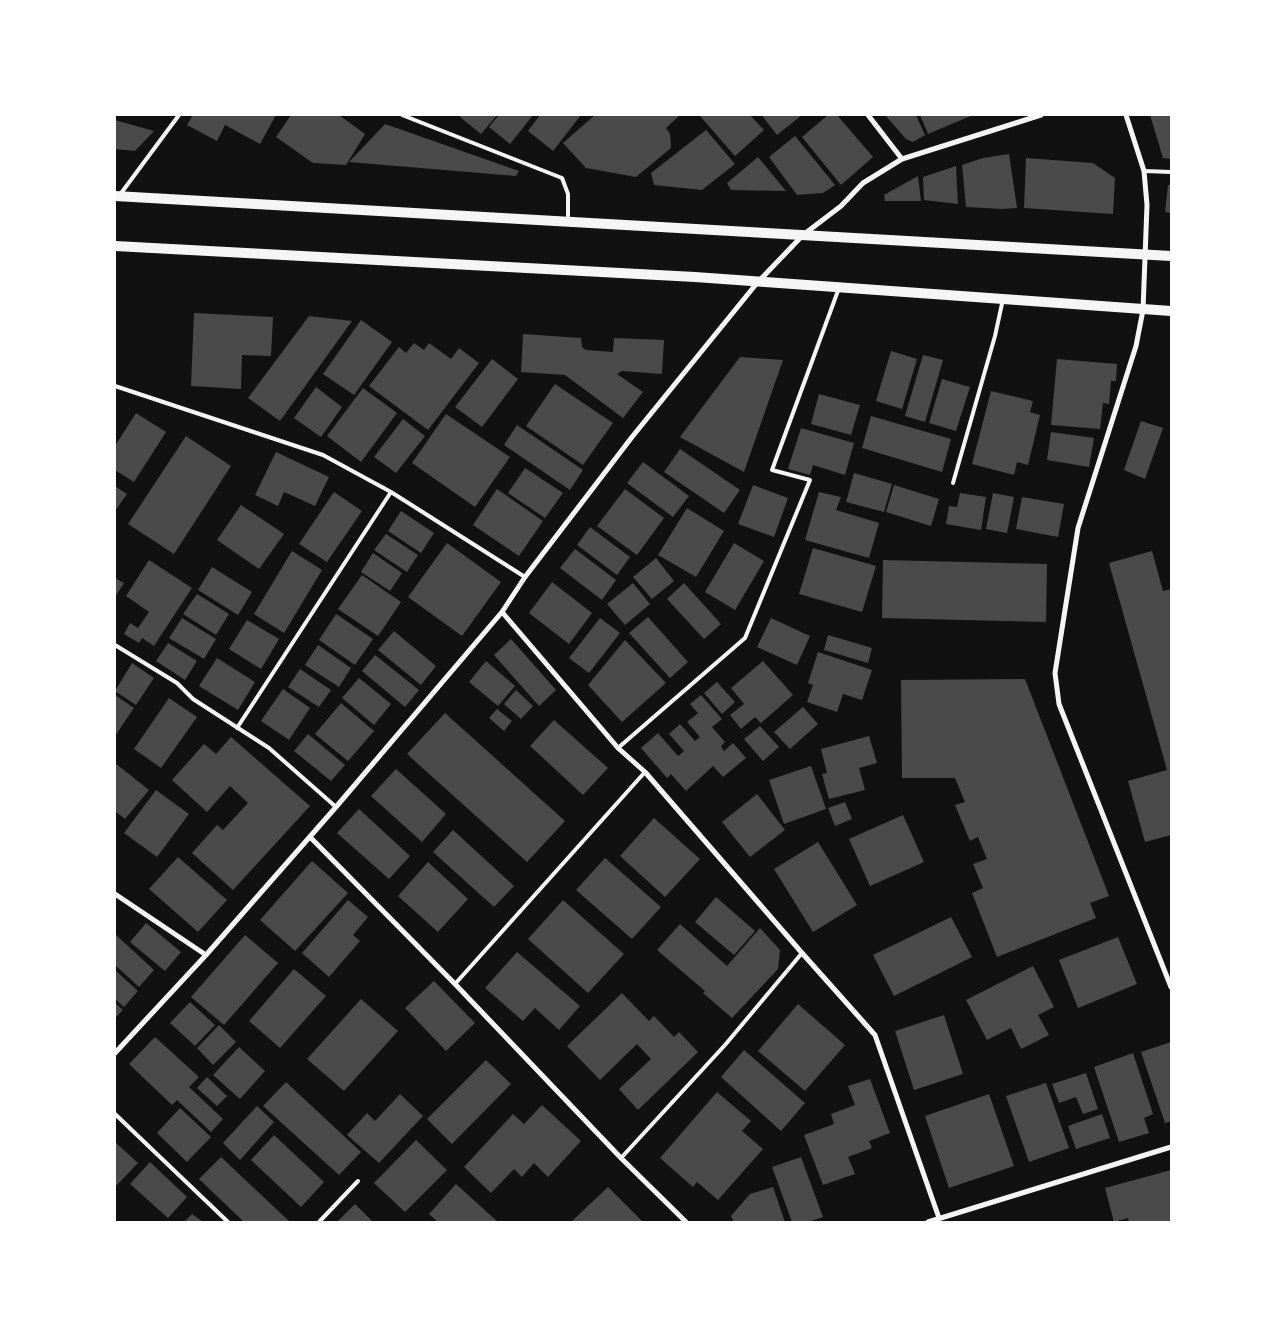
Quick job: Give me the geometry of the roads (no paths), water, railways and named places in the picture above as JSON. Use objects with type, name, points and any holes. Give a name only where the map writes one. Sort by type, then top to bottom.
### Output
[{"type":"main road","points":[[117,196],[1171,256]]},
{"type":"main road","points":[[115,246],[695,278],[1171,311]]},
{"type":"street","points":[[868,115],[902,159]]},
{"type":"street","points":[[115,1053],[206,955],[310,837],[502,612],[525,577],[632,437],[758,282],[803,235],[840,206],[863,183],[902,159],[1042,115]]},
{"type":"street","points":[[1126,115],[1144,171],[1147,205],[1142,310],[1136,346],[1078,528],[1055,673],[1060,704],[1171,987]]},
{"type":"street","points":[[502,612],[618,748],[645,772],[875,1035],[940,1218]]},
{"type":"street","points":[[310,837],[455,984],[620,1158],[686,1222]]},
{"type":"street","points":[[115,894],[206,955]]},
{"type":"street","points":[[928,1222],[1171,1147]]},
{"type":"lane","points":[[117,196],[179,115]]},
{"type":"lane","points":[[402,115],[562,178],[568,194],[568,222]]},
{"type":"lane","points":[[1144,171],[1171,172]]},
{"type":"lane","points":[[618,748],[745,638],[810,480],[772,470],[839,288]]},
{"type":"lane","points":[[953,483],[995,336],[1003,300]]},
{"type":"lane","points":[[115,386],[323,455],[391,492],[525,577]]},
{"type":"lane","points":[[237,728],[391,492]]},
{"type":"lane","points":[[115,644],[177,683],[193,699],[269,748],[336,807]]},
{"type":"lane","points":[[455,984],[645,772]]},
{"type":"lane","points":[[620,1158],[725,1045],[802,953]]},
{"type":"lane","points":[[115,1114],[228,1222]]},
{"type":"lane","points":[[319,1222],[358,1181]]}]
